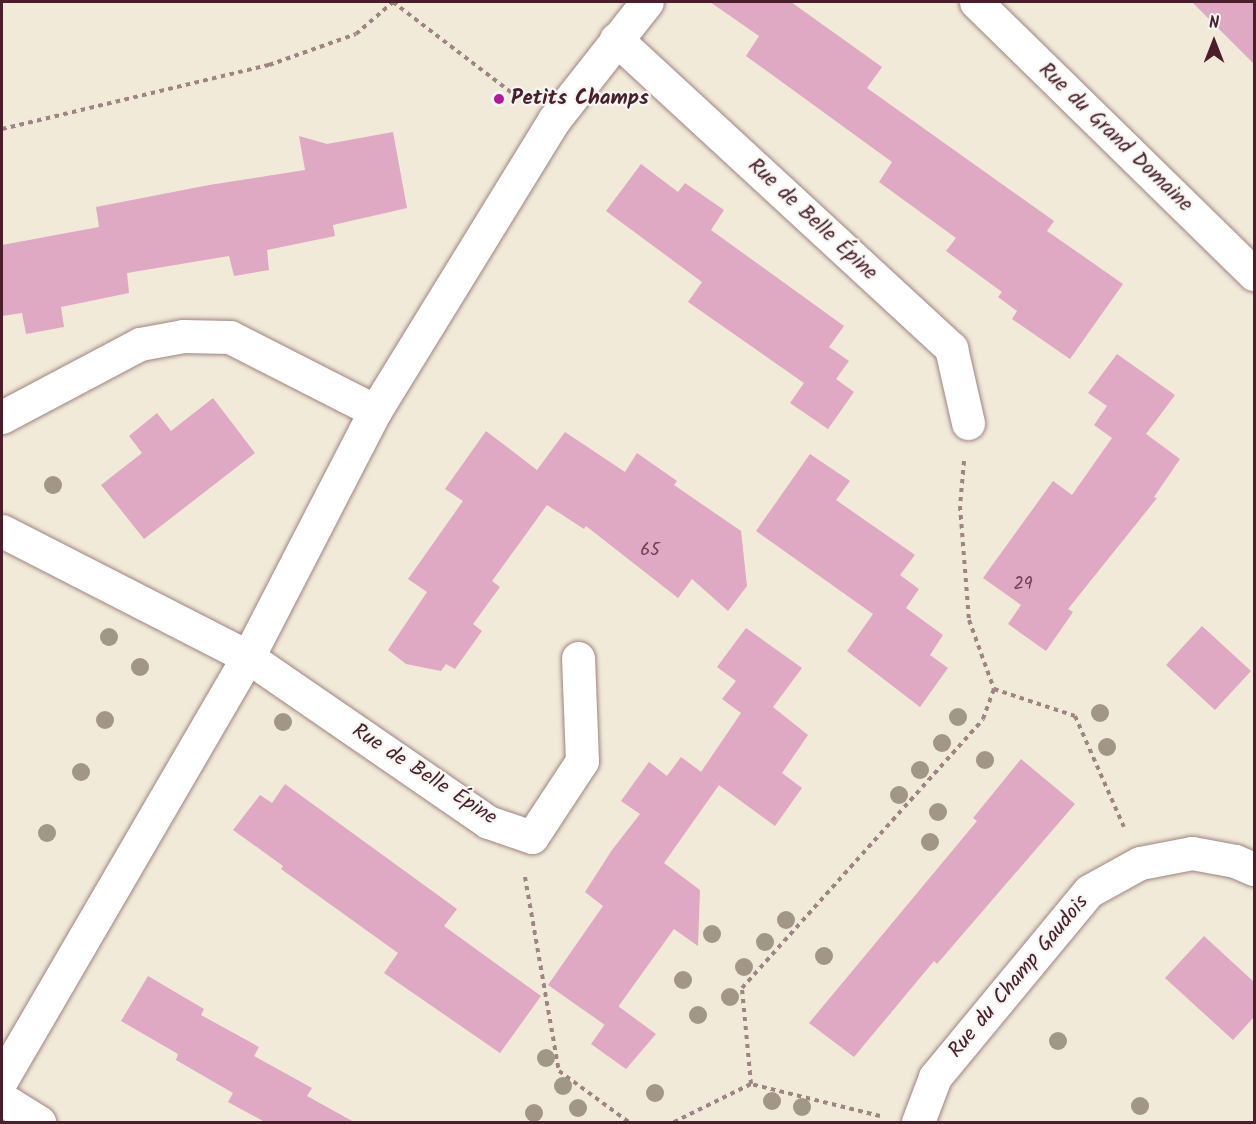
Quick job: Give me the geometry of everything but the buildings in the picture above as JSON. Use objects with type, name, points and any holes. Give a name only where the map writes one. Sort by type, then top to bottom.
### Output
[{"type":"street","points":[[2,1079],[248,657],[375,411],[554,120],[647,2]]},
{"type":"street","name":"Rue du Grand Domaine","points":[[976,2],[1254,274]]},
{"type":"street","name":"Rue de Belle Épine","points":[[616,39],[951,348],[968,423]]},
{"type":"street","points":[[2,417],[140,344],[183,336],[230,337],[375,411]]},
{"type":"street","name":"Rue de Belle Épine","points":[[2,531],[248,657],[488,822],[532,837],[582,761],[578,658]]},
{"type":"street","name":"Rue du Champ Gaudois","points":[[903,1120],[935,1077],[1089,891],[1140,863],[1192,853],[1235,861],[1254,869]]},
{"type":"street","points":[[2,1099],[39,1122]]},
{"type":"path","points":[[2,129],[269,65],[356,34],[393,2],[508,92],[554,120]]},
{"type":"path","points":[[751,1084],[742,988],[983,719],[994,690],[969,620],[960,506],[968,423]]},
{"type":"path","points":[[994,690],[1075,716],[1140,863]]},
{"type":"path","points":[[517,832],[559,1071],[629,1122]]},
{"type":"path","points":[[674,1122],[751,1084],[903,1120]]},
{"type":"place","name":"Petits Champs","points":[[499,99]]}]
